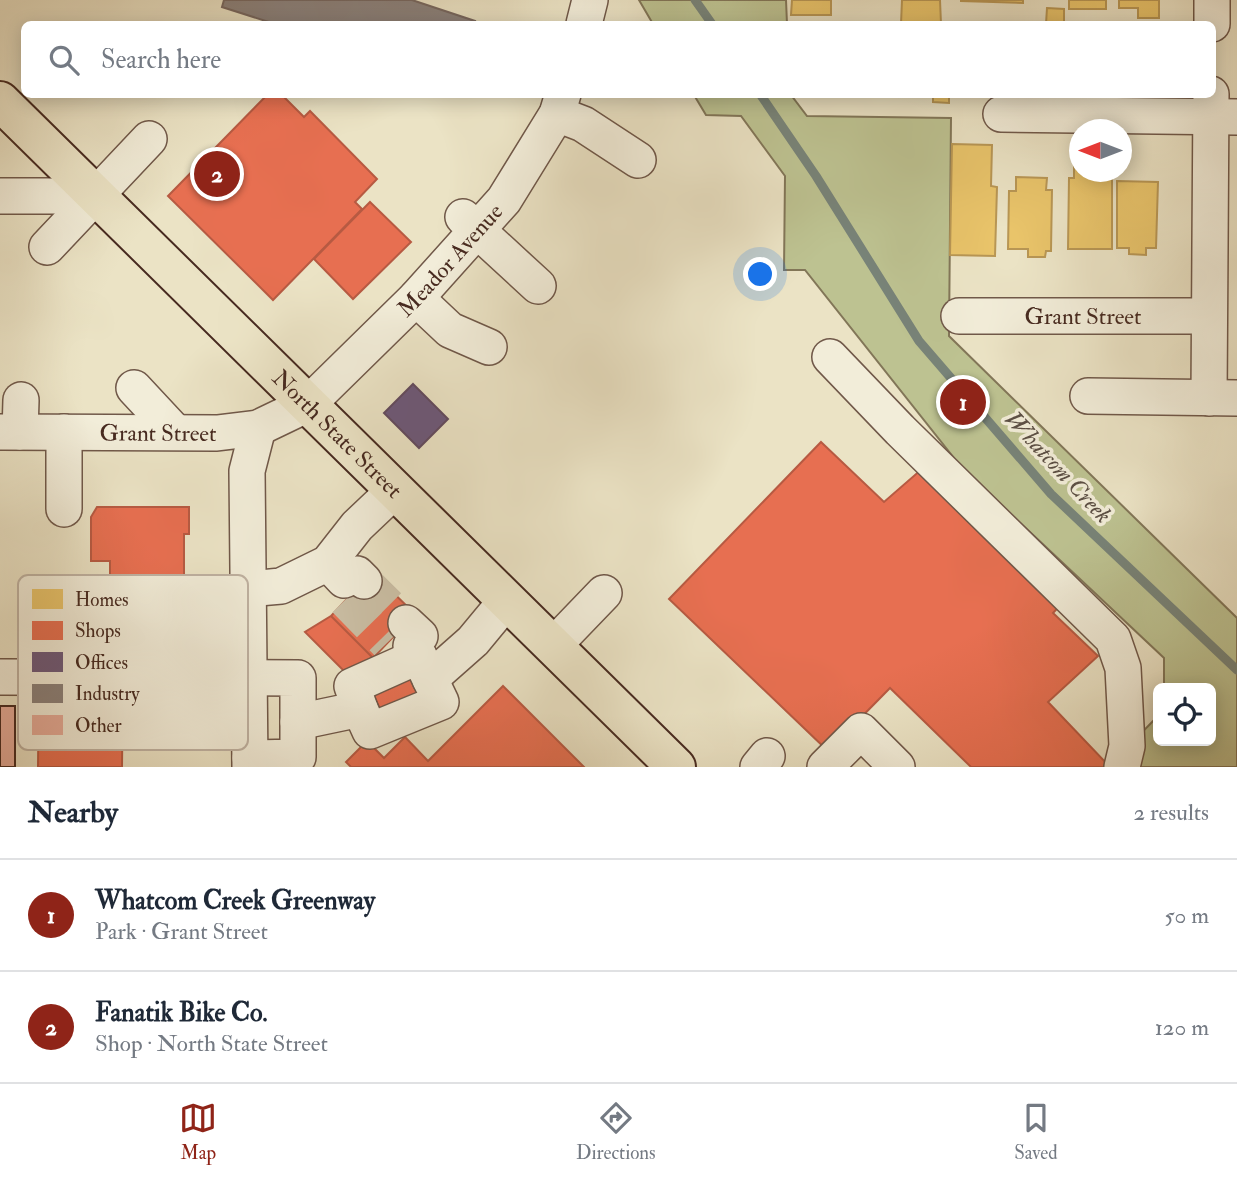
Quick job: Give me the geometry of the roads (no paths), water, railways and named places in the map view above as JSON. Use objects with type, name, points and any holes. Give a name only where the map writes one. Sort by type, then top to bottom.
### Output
[{"type":"main road","name":"North State Street","points":[[0,101],[676,767]]},
{"type":"street","points":[[585,21],[590,0]]},
{"type":"street","points":[[1212,0],[1212,21]]},
{"type":"street","points":[[560,104],[583,124],[638,160]]},
{"type":"street","name":"Meador Avenue","points":[[307,404],[416,298],[470,224],[504,200],[560,104]]},
{"type":"street","points":[[1001,114],[1220,109],[1218,328],[1223,398],[1088,396]]},
{"type":"street","points":[[47,247],[149,139]]},
{"type":"street","points":[[0,196],[96,196]]},
{"type":"street","points":[[470,224],[538,286]]},
{"type":"street","points":[[416,298],[450,330],[489,347]]},
{"type":"street","name":"Grant Street","points":[[959,316],[1218,328]]},
{"type":"street","points":[[830,357],[900,430],[1113,639],[1123,668],[1127,746],[1122,767]]},
{"type":"street","points":[[134,388],[175,432]]},
{"type":"street","name":"Grant Street","points":[[14,422],[64,432],[217,433],[258,428],[307,404]]},
{"type":"street","points":[[248,575],[247,471],[258,428]]},
{"type":"street","points":[[64,432],[64,509]]},
{"type":"street","points":[[249,677],[298,678],[298,757],[250,762],[249,677],[248,589],[345,581],[358,526],[396,490]]},
{"type":"street","points":[[553,646],[604,593]]},
{"type":"street","points":[[411,649],[441,702],[370,731],[352,686],[411,649],[473,641],[507,600]]},
{"type":"street","points":[[0,677],[18,677]]},
{"type":"street","points":[[298,722],[360,709]]},
{"type":"street","points":[[825,767],[861,731],[897,767]]},
{"type":"waterway","name":"Whatcom Creek","points":[[695,0],[710,21]]},
{"type":"waterway","name":"Whatcom Creek","points":[[763,98],[816,176],[919,341],[1051,494],[1237,670]]},
{"type":"tunnel","points":[[364,581],[406,623]]},
{"type":"tunnel","points":[[345,600],[387,643]]},
{"type":"place","name":"Fanatik Bike Co.","points":[[217,174]]},
{"type":"place","name":"Whatcom Creek Greenway","points":[[963,402]]}]
